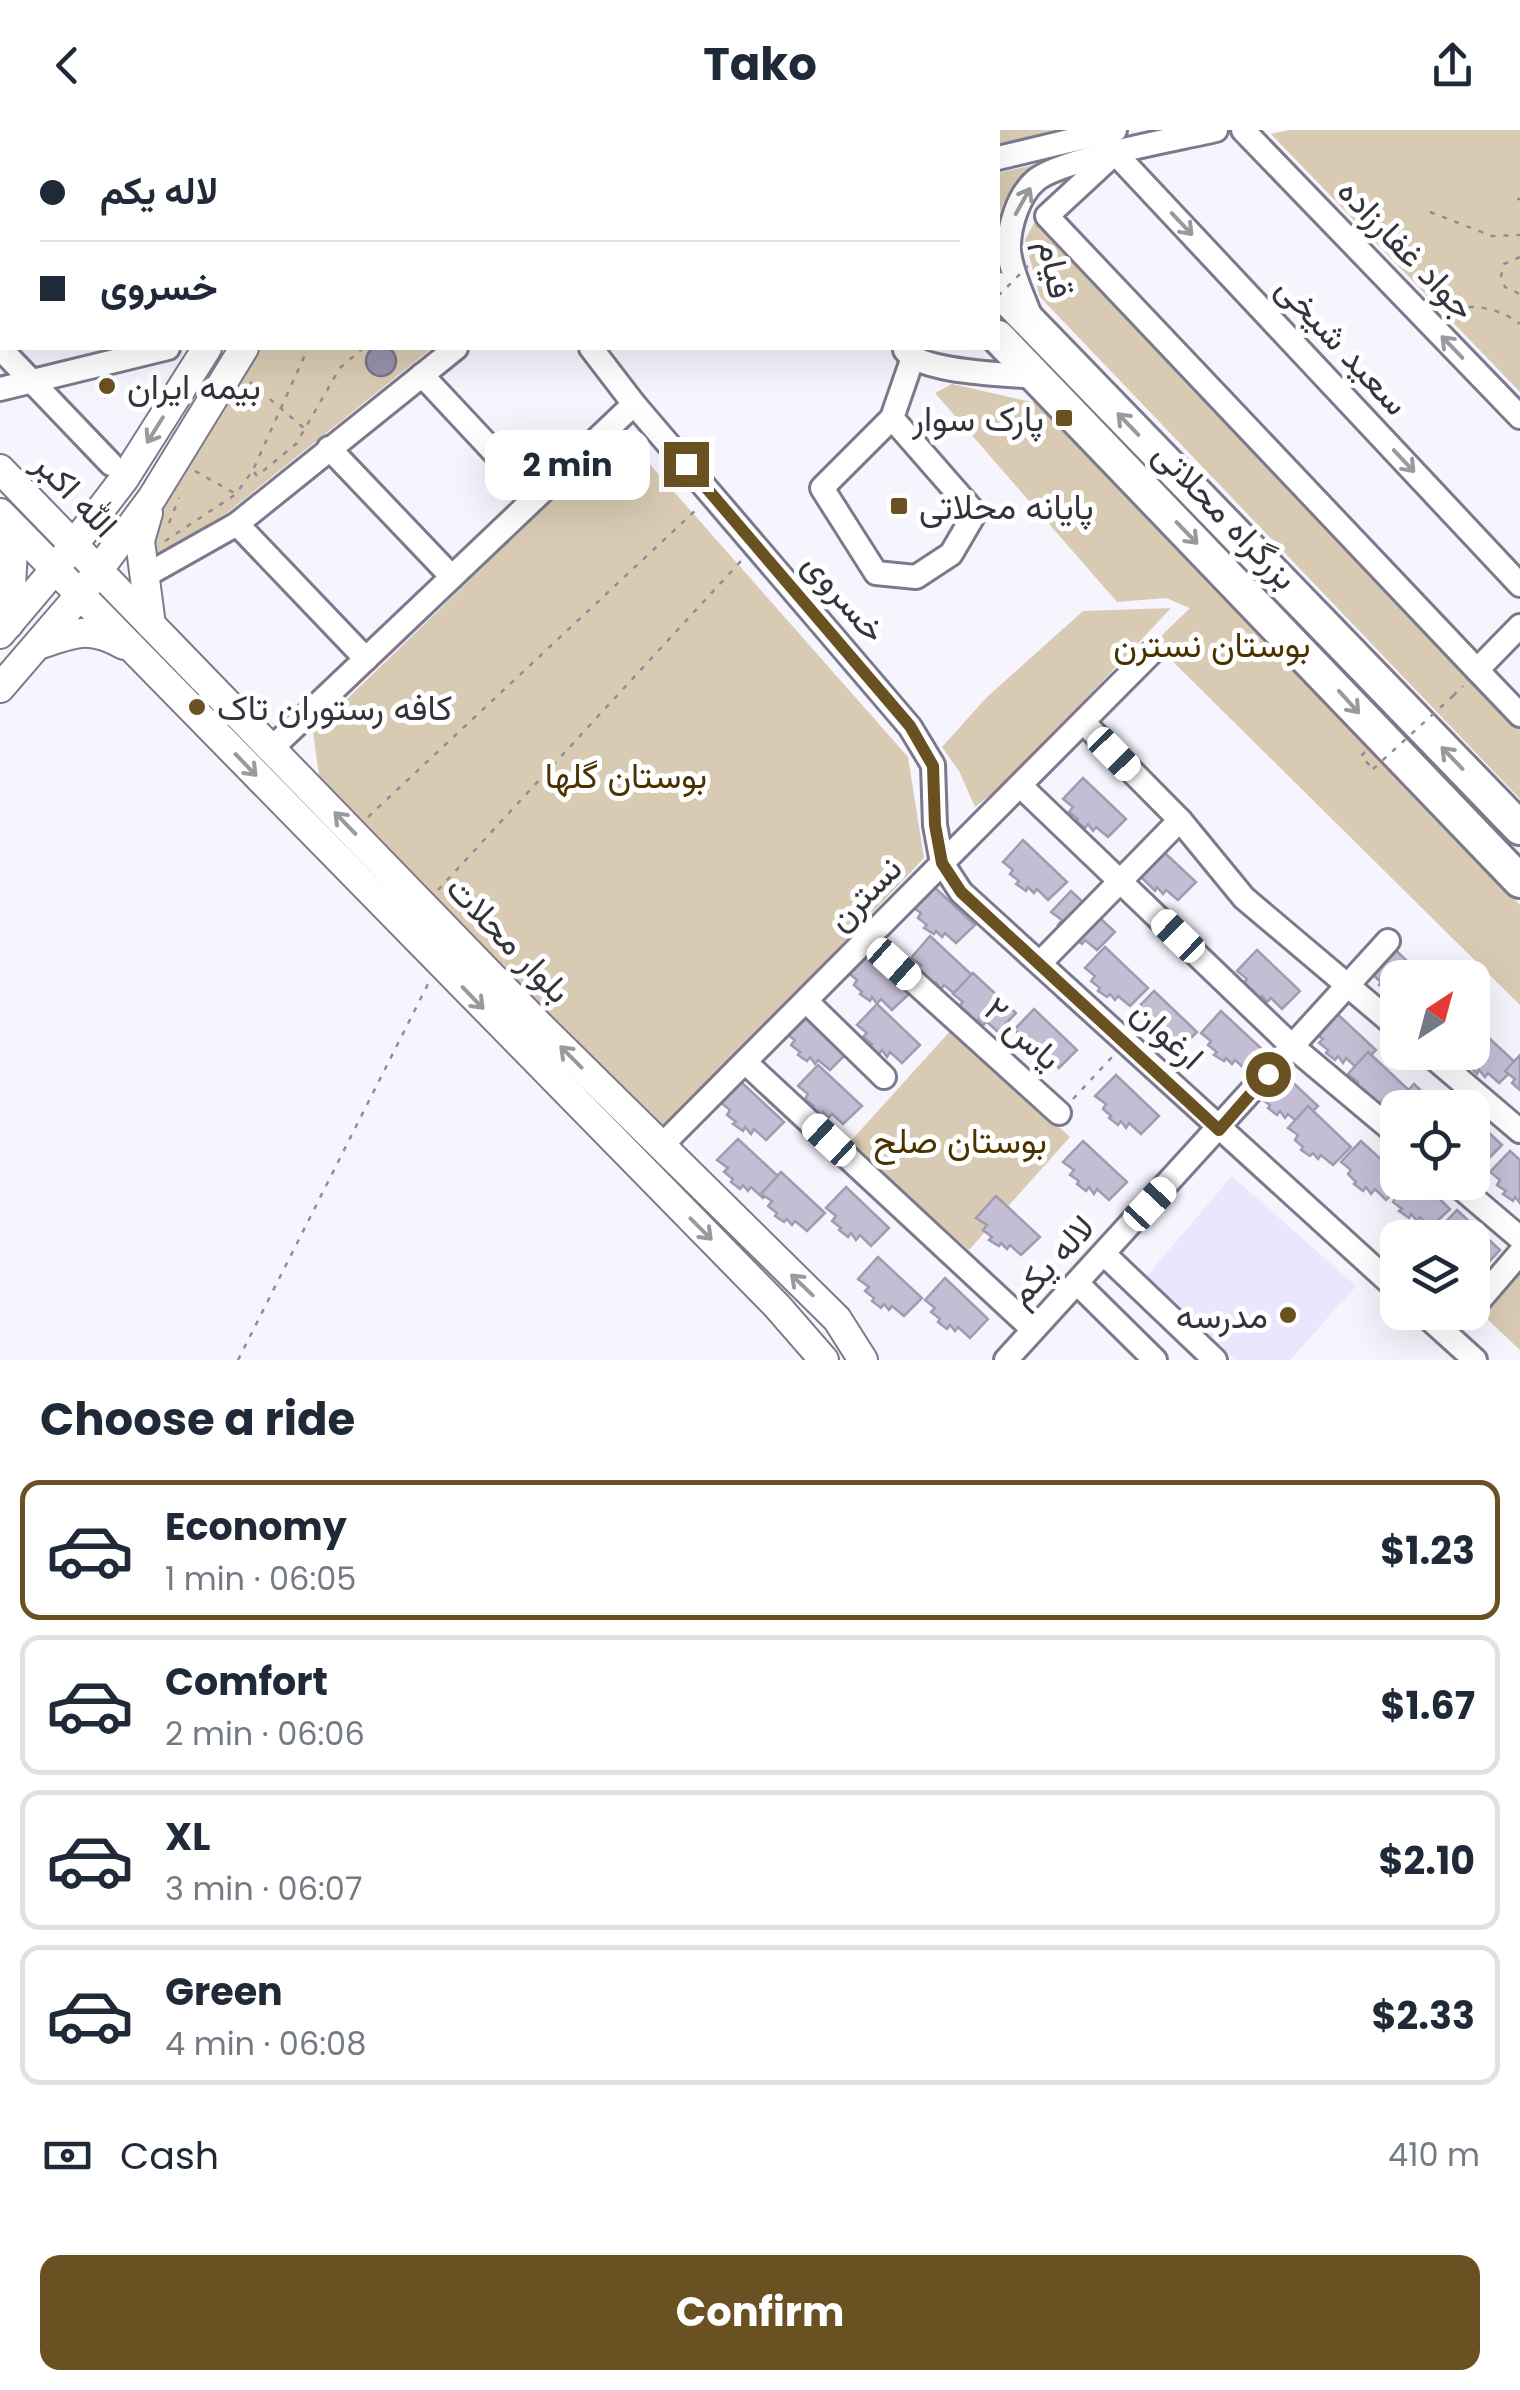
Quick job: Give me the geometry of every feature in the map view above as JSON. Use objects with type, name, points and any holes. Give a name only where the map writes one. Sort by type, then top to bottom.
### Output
[{"type":"highway","name":"بزرگراه محلاتی","points":[[1000,294],[1520,828]]},
{"type":"highway","name":"بزرگراه محلاتی","points":[[1000,339],[1520,882]]},
{"type":"highway","points":[[1234,580],[1254,588],[1262,582],[1260,560]]},
{"type":"highway","points":[[1313,662],[1310,644],[1318,637],[1338,640]]},
{"type":"main road","points":[[4,629],[124,479],[206,350]]},
{"type":"main road","points":[[0,688],[80,595],[152,498],[243,350]]},
{"type":"main road","name":"الله اکبر","points":[[0,468],[98,571]]},
{"type":"main road","points":[[151,625],[140,542],[152,498]]},
{"type":"main road","points":[[0,514],[12,548],[4,629]]},
{"type":"main road","name":"الله اکبر","points":[[0,514],[80,595]]},
{"type":"main road","name":"بلوار محلات","points":[[98,571],[538,1024],[838,1319],[863,1360]]},
{"type":"main road","name":"بلوار محلات","points":[[80,595],[778,1306],[824,1360]]},
{"type":"main road","points":[[36,646],[73,634],[100,631],[135,651]]},
{"type":"street","name":"قیام","points":[[1000,157],[1081,136],[1115,142],[1216,130]]},
{"type":"street","name":"جواد غفارزاده","points":[[1243,130],[1520,417]]},
{"type":"street","points":[[1076,165],[1070,154],[1081,136]]},
{"type":"street","name":"قیام","points":[[1033,326],[1009,252],[1014,219],[1024,194],[1036,181],[1076,165],[1115,142]]},
{"type":"street","name":"سعید شیخی","points":[[1115,142],[1520,585]]},
{"type":"street","points":[[1115,142],[1046,216],[1472,676],[1520,715]]},
{"type":"street","points":[[2,350],[111,464]]},
{"type":"street","points":[[0,389],[160,350]]},
{"type":"street","points":[[142,576],[237,524],[453,350]]},
{"type":"street","name":"خسروی","points":[[593,350],[634,404],[910,726],[933,766],[935,825],[942,863]]},
{"type":"street","points":[[892,418],[975,513],[951,554],[916,577],[876,574],[822,488],[892,418],[907,354],[1036,377]]},
{"type":"street","points":[[422,375],[536,497]]},
{"type":"street","points":[[272,748],[634,404]]},
{"type":"street","points":[[329,448],[452,577]]},
{"type":"street","points":[[237,524],[366,659]]},
{"type":"street","points":[[1472,676],[1520,626]]},
{"type":"street","name":"نسترن","points":[[670,1138],[1150,654]]},
{"type":"street","points":[[1092,731],[1180,820],[1244,898],[1380,1013]]},
{"type":"street","points":[[1030,794],[1293,1047],[1380,1120]]},
{"type":"street","points":[[1040,963],[1180,820]]},
{"type":"street","name":"ارغوان","points":[[942,863],[961,892],[1380,1274]]},
{"type":"street","name":"یاس ۲","points":[[867,939],[1059,1113]]},
{"type":"street","name":"لاله یکم","points":[[1006,1360],[1388,941]]},
{"type":"street","points":[[806,1000],[884,1076]]},
{"type":"street","points":[[745,1062],[1026,1322]]},
{"type":"street","points":[[1447,1070],[1520,1131]]},
{"type":"street","points":[[1475,1200],[1520,1238]]},
{"type":"street","points":[[1490,1288],[1520,1252]]},
{"type":"street","points":[[1104,1254],[1215,1360]]},
{"type":"street","points":[[1077,1283],[1155,1360]]},
{"type":"street","points":[[1442,1330],[1475,1360]]},
{"type":"path","points":[[1430,212],[1492,236],[1520,235]]},
{"type":"path","points":[[1520,257],[1508,260],[1500,276],[1509,291],[1520,294]]},
{"type":"path","points":[[1000,290],[1028,266]]},
{"type":"path","points":[[1441,310],[1480,307],[1507,314],[1520,324]]},
{"type":"path","points":[[181,494],[163,542],[236,494],[253,470],[307,350]]},
{"type":"path","points":[[253,470],[258,476],[296,444],[340,368],[361,350]]},
{"type":"path","points":[[245,378],[305,429]]},
{"type":"path","points":[[194,470],[236,494]]},
{"type":"path","points":[[352,831],[712,495]]},
{"type":"path","points":[[424,906],[755,545]]},
{"type":"path","points":[[1361,756],[1373,769],[1472,676]]},
{"type":"path","points":[[238,1360],[439,963]]},
{"type":"path","name":"یاس ۲","points":[[1059,1113],[1126,1042]]},
{"type":"shaded area","points":[[370,350],[392,350],[395,367],[387,375],[375,375],[367,367]]},
{"type":"shaded area","points":[[1232,1176],[1356,1286],[1290,1360],[1235,1360],[1146,1277]]},
{"type":"green space","points":[[1000,130],[1053,130],[1000,144]]},
{"type":"green space","points":[[1289,130],[1520,130],[1520,392],[1271,134]]},
{"type":"green space","points":[[1046,162],[1015,185],[1000,214],[1000,173]]},
{"type":"green space","points":[[1045,202],[1520,700],[1520,799],[1040,297],[1025,240]]},
{"type":"green space","points":[[255,350],[430,350],[227,513],[153,557],[164,498]]},
{"type":"green space","name":"بوستان نسترن","points":[[952,384],[1036,403],[1520,905],[1520,1005],[1490,975],[1490,960],[1475,960],[1154,643],[1190,608],[1166,598],[1117,602],[935,393]]},
{"type":"green space","name":"بوستان گلها","points":[[609,445],[638,451],[908,757],[924,858],[664,1132],[320,782],[313,732]]},
{"type":"green space","points":[[1171,608],[1012,778],[975,807],[959,771],[942,747],[986,698],[1083,611]]},
{"type":"green space","name":"بوستان صلح","points":[[951,1030],[1070,1137],[969,1250],[849,1143]]},
{"type":"green space","points":[[1520,1272],[1520,1350],[1490,1322],[1490,1309]]},
{"type":"building","points":[[1083,778],[1126,819],[1108,837],[1096,827],[1093,831],[1088,824],[1085,828],[1076,821],[1069,812],[1073,807],[1063,799]]},
{"type":"building","points":[[1023,840],[1067,882],[1048,900],[1037,889],[1034,893],[1016,884],[1019,881],[1010,874],[1013,870],[1003,862]]},
{"type":"building","points":[[1152,841],[1196,882],[1178,900],[1166,890],[1163,894],[1157,887],[1155,891],[1139,875]]},
{"type":"building","points":[[931,884],[975,925],[956,943],[945,933],[942,937],[924,928],[927,925],[918,918],[921,913],[911,906]]},
{"type":"building","points":[[1071,891],[1115,932],[1097,950],[1085,940],[1082,944],[1058,925],[1062,920],[1051,912]]},
{"type":"building","points":[[930,936],[974,977],[956,995],[944,985],[941,989],[936,983],[933,987],[924,980],[926,977],[917,970],[921,965],[911,958]]},
{"type":"building","points":[[1386,941],[1406,960],[1380,960],[1380,981],[1373,975]]},
{"type":"building","points":[[1105,947],[1148,988],[1130,1006],[1118,996],[1115,1000],[1098,991],[1100,988],[1091,981],[1095,976],[1085,968]]},
{"type":"building","points":[[1257,950],[1300,991],[1282,1009],[1271,998],[1267,1002],[1250,993],[1252,990],[1244,983],[1247,979],[1237,971]]},
{"type":"building","points":[[867,951],[911,992],[892,1010],[881,999],[877,1004],[872,997],[870,1001],[860,994],[854,985],[857,980],[847,972]]},
{"type":"building","points":[[973,973],[1016,1013],[998,1032],[986,1021],[983,1026],[978,1019],[975,1023],[966,1016],[968,1013],[959,1006],[963,1002],[953,994]]},
{"type":"building","points":[[1154,991],[1197,1032],[1179,1050],[1167,1039],[1164,1044],[1159,1037],[1156,1041],[1147,1034],[1140,1025],[1144,1020],[1134,1012]]},
{"type":"building","points":[[877,1004],[920,1045],[902,1063],[890,1052],[887,1057],[882,1050],[879,1054],[870,1047],[872,1044],[863,1037],[867,1033],[857,1025]]},
{"type":"building","points":[[1034,1009],[1077,1050],[1059,1068],[1047,1057],[1044,1062],[1039,1055],[1036,1059],[1027,1052],[1029,1049],[1020,1043],[1024,1038],[1014,1030]]},
{"type":"building","points":[[1333,1010],[1376,1050],[1358,1069],[1346,1058],[1343,1063],[1338,1056],[1335,1060],[1326,1053],[1328,1050],[1319,1043],[1323,1039],[1312,1031]]},
{"type":"building","points":[[804,1011],[848,1052],[830,1070],[818,1060],[815,1064],[810,1057],[807,1061],[798,1055],[800,1052],[791,1045],[795,1040],[784,1032]]},
{"type":"building","points":[[1221,1011],[1265,1052],[1246,1070],[1235,1060],[1232,1064],[1214,1055],[1217,1052],[1208,1045],[1211,1041],[1201,1033]]},
{"type":"building","points":[[1490,1039],[1518,1065],[1499,1083],[1488,1073],[1485,1077],[1479,1070],[1490,1070]]},
{"type":"building","points":[[1368,1052],[1380,1063],[1380,1070],[1387,1070],[1409,1090],[1380,1090],[1380,1104],[1373,1099],[1371,1103],[1348,1074]]},
{"type":"building","points":[[1520,1055],[1520,1090],[1505,1071]]},
{"type":"building","points":[[818,1065],[862,1106],[843,1124],[832,1114],[828,1118],[811,1109],[814,1106],[805,1099],[808,1094],[798,1086]]},
{"type":"building","points":[[1274,1065],[1318,1106],[1300,1124],[1288,1114],[1285,1118],[1280,1111],[1277,1115],[1268,1108],[1270,1105],[1261,1099],[1265,1094],[1254,1086]]},
{"type":"building","points":[[1116,1075],[1159,1116],[1141,1134],[1129,1123],[1126,1128],[1121,1121],[1118,1125],[1109,1118],[1103,1109],[1106,1104],[1095,1096]]},
{"type":"building","points":[[740,1081],[784,1122],[766,1140],[754,1129],[751,1134],[745,1127],[743,1131],[733,1124],[736,1122],[727,1115],[730,1110],[720,1102]]},
{"type":"building","points":[[1308,1106],[1351,1147],[1333,1165],[1321,1155],[1318,1159],[1301,1150],[1303,1147],[1295,1140],[1298,1135],[1288,1128]]},
{"type":"building","points":[[1490,1134],[1502,1145],[1490,1157]]},
{"type":"building","points":[[738,1139],[781,1179],[763,1198],[751,1187],[748,1191],[743,1185],[740,1189],[731,1182],[733,1179],[724,1172],[728,1168],[717,1160]]},
{"type":"building","points":[[1083,1141],[1127,1182],[1109,1200],[1097,1189],[1094,1194],[1089,1187],[1086,1191],[1077,1184],[1079,1181],[1070,1175],[1074,1170],[1063,1162]]},
{"type":"building","points":[[1361,1141],[1380,1158],[1380,1194],[1375,1189],[1371,1194],[1366,1187],[1363,1191],[1354,1184],[1348,1174],[1351,1170],[1341,1162]]},
{"type":"building","points":[[1510,1151],[1520,1160],[1520,1203],[1503,1194],[1506,1191],[1497,1185],[1500,1180],[1490,1172]]},
{"type":"building","points":[[781,1172],[825,1213],[807,1231],[795,1221],[792,1225],[775,1216],[777,1213],[768,1206],[772,1201],[761,1194]]},
{"type":"building","points":[[846,1187],[889,1228],[871,1246],[860,1235],[856,1240],[851,1233],[848,1237],[839,1230],[832,1221],[836,1216],[826,1208]]},
{"type":"building","points":[[996,1196],[1040,1237],[1021,1255],[1010,1245],[1007,1249],[989,1240],[992,1237],[983,1230],[987,1225],[976,1218]]},
{"type":"building","points":[[1441,1200],[1450,1209],[1438,1220],[1416,1220],[1399,1211],[1402,1209],[1393,1202]]},
{"type":"building","points":[[1457,1210],[1468,1220],[1447,1220]]},
{"type":"building","points":[[1490,1241],[1500,1250],[1490,1261]]},
{"type":"building","points":[[878,1257],[922,1298],[904,1316],[892,1306],[889,1310],[884,1304],[881,1308],[872,1301],[874,1298],[865,1291],[869,1287],[858,1279]]},
{"type":"building","points":[[945,1278],[988,1319],[970,1338],[958,1327],[955,1331],[950,1325],[947,1329],[938,1322],[940,1319],[931,1312],[935,1308],[925,1300]]},
{"type":"place","name":"بیمه ایران","points":[[107,386]]},
{"type":"place","name":"پارک سوار","points":[[1064,418]]},
{"type":"place","name":"پایانه محلاتی","points":[[899,506]]},
{"type":"place","name":"کافه رستوران تاک","points":[[197,707]]},
{"type":"place","name":"مدرسه","points":[[1288,1315]]},
{"type":"route","points":[[686,464],[910,726],[933,766],[935,825],[942,863],[961,892],[1219,1130],[1268,1074]]}]
